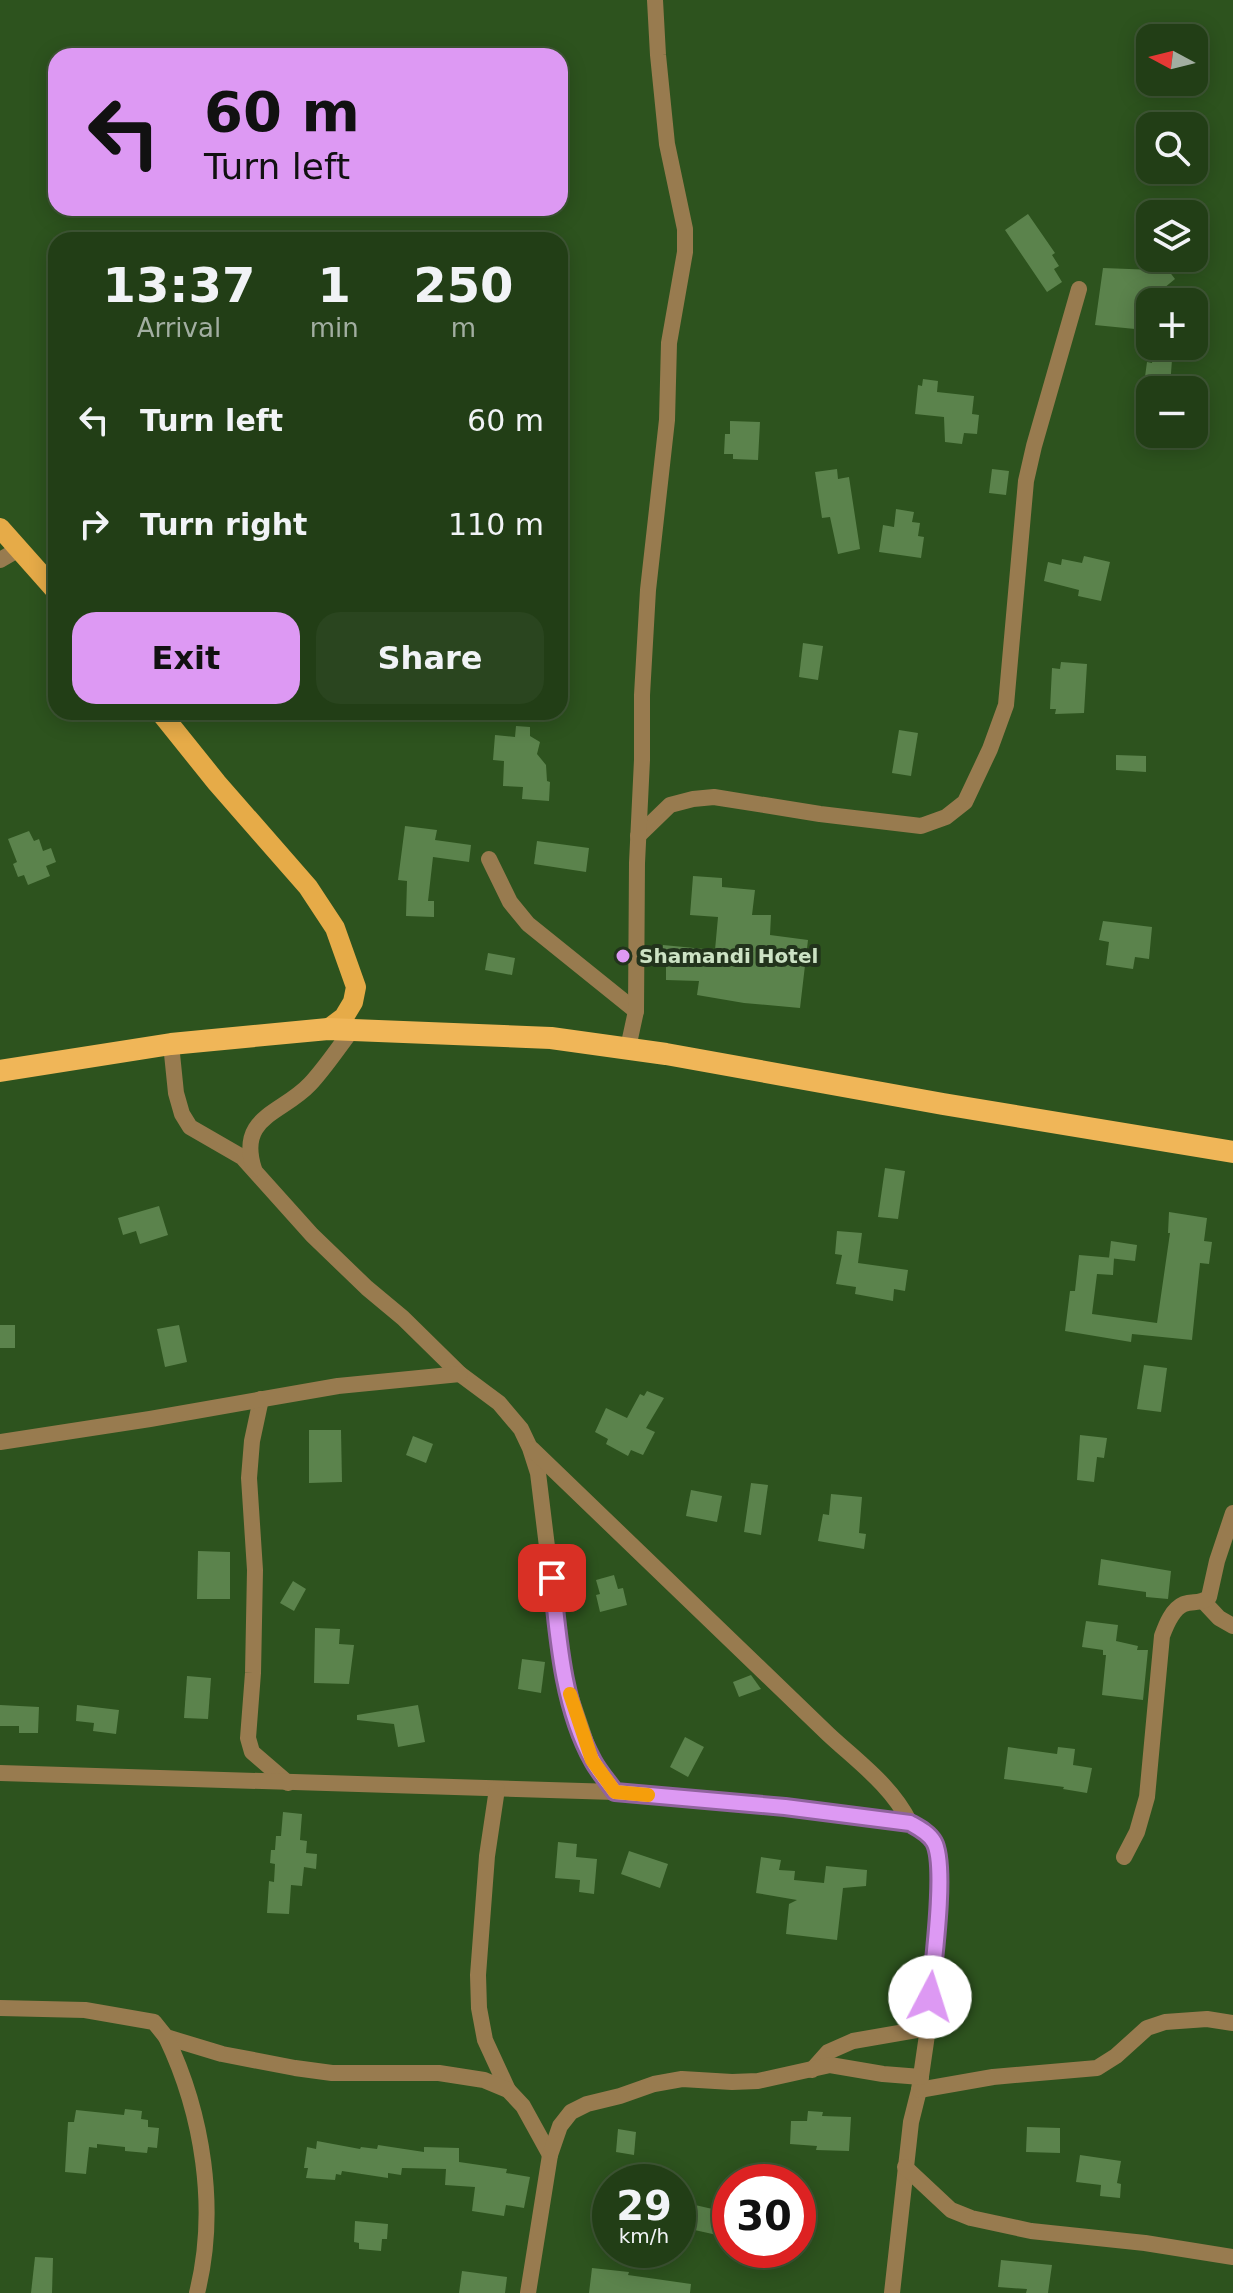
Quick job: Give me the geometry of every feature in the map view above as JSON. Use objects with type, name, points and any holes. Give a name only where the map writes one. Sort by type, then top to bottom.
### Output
[{"type":"highway","points":[[0,1071],[171,1044],[328,1029],[551,1038],[628,1048],[1233,1152]]},
{"type":"main road","points":[[0,528],[48,582]]},
{"type":"main road","points":[[166,720],[308,887],[335,928],[356,987],[353,1002],[344,1017],[328,1029]]},
{"type":"street","points":[[628,1048],[636,1011],[634,974],[642,695],[650,563],[667,420],[669,343],[685,252],[685,229],[667,144],[655,0]]},
{"type":"street","points":[[638,836],[670,805],[693,799],[714,797],[921,826],[946,817],[965,802],[1006,705],[1026,481],[1079,289]]},
{"type":"street","points":[[0,560],[19,549]]},
{"type":"street","points":[[489,859],[510,902],[528,924],[636,1011]]},
{"type":"street","points":[[254,1169],[249,1153],[258,1123],[302,1092],[352,1030]]},
{"type":"street","points":[[171,1044],[176,1093],[182,1114],[190,1127],[242,1157],[312,1235],[460,1374],[499,1403],[521,1429],[538,1473],[560,1653],[569,1692],[592,1760],[615,1792]]},
{"type":"street","points":[[0,1442],[390,1379],[460,1374]]},
{"type":"street","points":[[261,1399],[252,1441],[249,1478],[255,1570],[248,1738],[252,1752],[288,1783]]},
{"type":"street","points":[[530,1448],[878,1779],[900,1802],[910,1823]]},
{"type":"street","points":[[1124,1857],[1137,1832],[1147,1797],[1162,1636],[1176,1610],[1184,1604],[1204,1602],[1209,1597],[1233,1513]]},
{"type":"street","points":[[1204,1602],[1219,1618],[1233,1626]]},
{"type":"street","points":[[0,1773],[615,1792],[785,1807],[910,1823],[924,1830],[935,1843],[938,1904],[928,2028],[911,2122],[892,2293]]},
{"type":"street","points":[[497,1789],[487,1856],[478,1975],[479,2008],[485,2040],[508,2090],[523,2106],[550,2155]]},
{"type":"street","points":[[0,2008],[85,2010],[154,2022],[166,2037],[182,2070],[189,2095],[206,2188],[206,2220],[197,2293]]},
{"type":"street","points":[[528,2293],[550,2155],[560,2126],[571,2112],[587,2104],[682,2079],[758,2081],[830,2065],[920,2083],[1097,2068],[1116,2056],[1147,2028],[1165,2022],[1207,2019],[1233,2023]]},
{"type":"street","points":[[812,2070],[828,2052],[853,2041],[928,2028]]},
{"type":"street","points":[[166,2037],[222,2054],[295,2068],[332,2073],[464,2075],[508,2090]]},
{"type":"street","points":[[905,2167],[951,2210],[971,2218],[1031,2231],[1145,2243],[1233,2257]]},
{"type":"building","points":[[1028,214],[1055,253],[1052,255],[1059,266],[1054,269],[1062,282],[1047,292],[1005,230]]},
{"type":"building","points":[[1103,268],[1170,272],[1175,279],[1164,288],[1136,288],[1136,329],[1095,325]]},
{"type":"building","points":[[1152,360],[1172,360],[1171,376],[1145,376],[1147,362],[1152,363]]},
{"type":"building","points":[[923,379],[938,381],[937,392],[974,396],[972,414],[979,415],[977,434],[964,433],[962,444],[945,442],[944,417],[915,414],[918,385],[922,386]]},
{"type":"building","points":[[730,421],[760,422],[758,460],[733,459],[733,454],[724,454],[725,434],[730,434]]},
{"type":"building","points":[[837,469],[838,479],[849,477],[860,549],[838,554],[830,517],[822,518],[815,472]]},
{"type":"building","points":[[992,469],[1009,471],[1006,495],[989,493]]},
{"type":"building","points":[[896,509],[914,512],[912,522],[920,523],[918,536],[924,537],[921,558],[879,552],[883,525],[894,527]]},
{"type":"building","points":[[1084,556],[1110,562],[1101,601],[1078,596],[1079,590],[1044,581],[1048,562],[1061,565],[1062,559],[1082,563]]},
{"type":"building","points":[[803,643],[823,646],[818,680],[799,677]]},
{"type":"building","points":[[1061,662],[1087,664],[1084,713],[1055,714],[1056,709],[1050,709],[1052,668],[1060,669]]},
{"type":"building","points":[[516,726],[530,727],[530,736],[540,742],[537,754],[546,765],[547,781],[550,782],[549,801],[522,799],[523,787],[503,786],[504,761],[493,760],[495,735],[515,737]]},
{"type":"building","points":[[899,730],[918,733],[911,776],[892,773]]},
{"type":"building","points":[[1116,755],[1146,756],[1146,772],[1116,770]]},
{"type":"building","points":[[405,826],[437,830],[435,840],[471,845],[469,862],[433,857],[428,901],[434,901],[434,917],[406,916],[407,881],[398,880]]},
{"type":"building","points":[[29,831],[34,841],[39,839],[43,851],[51,848],[56,862],[46,866],[50,876],[28,885],[24,875],[18,877],[13,864],[17,862],[8,839]]},
{"type":"building","points":[[537,841],[589,848],[586,872],[534,864]]},
{"type":"building","points":[[693,876],[722,878],[722,887],[755,890],[752,915],[771,915],[770,935],[808,940],[800,1008],[697,995],[699,981],[666,980],[666,964],[661,963],[663,945],[715,950],[718,917],[690,915]]},
{"type":"building","points":[[1103,921],[1152,927],[1149,959],[1135,957],[1133,969],[1106,965],[1109,942],[1099,940]]},
{"type":"building","points":[[488,953],[515,958],[512,975],[485,970]]},
{"type":"building","points":[[885,1168],[905,1171],[898,1219],[878,1217]]},
{"type":"building","points":[[159,1206],[168,1235],[140,1244],[136,1231],[123,1235],[118,1218]]},
{"type":"building","points":[[1169,1212],[1207,1218],[1204,1241],[1212,1242],[1209,1264],[1200,1263],[1192,1340],[1132,1334],[1131,1342],[1065,1331],[1070,1291],[1075,1291],[1079,1255],[1114,1258],[1113,1275],[1097,1274],[1092,1314],[1157,1323],[1170,1233]]},
{"type":"building","points":[[837,1231],[862,1233],[858,1263],[908,1270],[905,1291],[894,1289],[893,1301],[855,1294],[856,1287],[836,1284],[842,1255],[835,1254]]},
{"type":"building","points":[[1111,1241],[1137,1245],[1135,1261],[1109,1258]]},
{"type":"building","points":[[0,1325],[15,1325],[15,1348],[0,1348]]},
{"type":"building","points":[[179,1325],[187,1362],[165,1367],[157,1329]]},
{"type":"building","points":[[1144,1365],[1167,1368],[1161,1412],[1137,1409]]},
{"type":"building","points":[[647,1391],[664,1398],[646,1428],[655,1432],[643,1455],[631,1450],[628,1456],[606,1444],[608,1439],[595,1432],[606,1408],[627,1418],[640,1394],[644,1396]]},
{"type":"building","points":[[309,1430],[341,1430],[342,1482],[309,1483]]},
{"type":"building","points":[[1080,1435],[1107,1438],[1104,1458],[1097,1457],[1094,1482],[1077,1480]]},
{"type":"building","points":[[413,1436],[433,1444],[426,1463],[406,1455]]},
{"type":"building","points":[[751,1483],[768,1485],[761,1535],[744,1532]]},
{"type":"building","points":[[691,1490],[722,1496],[717,1522],[686,1516]]},
{"type":"building","points":[[831,1494],[862,1497],[859,1533],[866,1534],[864,1549],[818,1541],[823,1514],[829,1515]]},
{"type":"building","points":[[198,1551],[230,1552],[230,1599],[197,1599]]},
{"type":"building","points":[[1101,1559],[1171,1571],[1168,1599],[1146,1597],[1146,1592],[1098,1585]]},
{"type":"building","points":[[614,1575],[618,1589],[623,1588],[627,1605],[600,1612],[596,1580]]},
{"type":"building","points":[[293,1581],[306,1589],[294,1611],[280,1603]]},
{"type":"building","points":[[1086,1621],[1118,1625],[1116,1641],[1138,1646],[1137,1650],[1148,1650],[1143,1700],[1102,1695],[1106,1655],[1103,1655],[1103,1650],[1082,1647]]},
{"type":"building","points":[[315,1628],[340,1629],[339,1644],[354,1645],[349,1684],[314,1683]]},
{"type":"building","points":[[522,1659],[545,1662],[541,1693],[518,1689]]},
{"type":"building","points":[[751,1675],[761,1689],[739,1697],[733,1682]]},
{"type":"building","points":[[187,1676],[211,1678],[208,1719],[184,1718]]},
{"type":"building","points":[[0,1705],[39,1707],[38,1733],[19,1733],[19,1726],[0,1726]]},
{"type":"building","points":[[77,1705],[119,1710],[116,1734],[93,1731],[94,1723],[76,1721]]},
{"type":"building","points":[[418,1705],[425,1742],[398,1747],[394,1724],[357,1720],[357,1715]]},
{"type":"building","points":[[685,1737],[704,1747],[688,1777],[670,1767]]},
{"type":"building","points":[[1008,1747],[1057,1754],[1058,1747],[1075,1749],[1073,1765],[1092,1768],[1087,1793],[1004,1779]]},
{"type":"building","points":[[283,1812],[302,1814],[300,1840],[307,1841],[306,1853],[317,1854],[316,1869],[304,1867],[302,1886],[291,1885],[289,1914],[267,1913],[269,1881],[274,1882],[275,1864],[270,1863],[271,1850],[275,1850],[276,1836],[281,1836]]},
{"type":"building","points":[[558,1842],[577,1844],[576,1857],[597,1859],[594,1894],[579,1892],[580,1880],[555,1878]]},
{"type":"building","points":[[629,1851],[668,1864],[660,1888],[621,1874]]},
{"type":"building","points":[[761,1857],[781,1860],[779,1870],[795,1871],[794,1880],[824,1883],[826,1866],[867,1870],[866,1886],[843,1888],[837,1940],[786,1934],[789,1904],[797,1900],[756,1893]]},
{"type":"building","points":[[125,2109],[142,2111],[141,2119],[148,2120],[148,2127],[159,2128],[157,2148],[148,2147],[147,2153],[97,2144],[97,2148],[89,2147],[86,2174],[65,2172],[68,2122],[74,2122],[76,2110],[124,2115]]},
{"type":"building","points":[[808,2111],[823,2112],[822,2116],[851,2117],[849,2151],[816,2150],[817,2146],[790,2144],[791,2121],[807,2121]]},
{"type":"building","points":[[1027,2127],[1060,2128],[1060,2153],[1026,2152]]},
{"type":"building","points":[[618,2129],[636,2132],[634,2155],[616,2152]]},
{"type":"building","points":[[317,2141],[360,2149],[377,2149],[378,2145],[424,2152],[424,2147],[459,2148],[459,2162],[507,2169],[506,2173],[530,2177],[524,2208],[506,2205],[504,2216],[472,2211],[475,2187],[445,2185],[446,2169],[402,2168],[401,2175],[388,2173],[388,2178],[342,2171],[341,2175],[336,2174],[335,2180],[306,2178],[307,2147],[316,2149]]},
{"type":"building","points":[[1080,2155],[1121,2161],[1117,2183],[1121,2184],[1120,2198],[1100,2196],[1101,2185],[1076,2182]]},
{"type":"building","points":[[696,2205],[712,2209],[712,2234],[696,2230]]},
{"type":"building","points":[[355,2221],[388,2224],[387,2239],[382,2239],[381,2251],[359,2249],[359,2243],[354,2242]]},
{"type":"building","points":[[35,2257],[53,2258],[52,2293],[31,2293]]},
{"type":"building","points":[[1001,2260],[1052,2265],[1048,2293],[1026,2293],[1027,2289],[998,2287]]},
{"type":"building","points":[[592,2268],[691,2284],[690,2293],[589,2293]]},
{"type":"building","points":[[462,2271],[507,2277],[505,2293],[459,2293]]},
{"type":"slow traffic","points":[[570,1694],[592,1760],[615,1792],[648,1795]]},
{"type":"place","name":"Shamandi Hotel","points":[[623,956]]},
{"type":"route","points":[[552,1578],[560,1653],[578,1723],[592,1760],[615,1792],[785,1807],[910,1823],[924,1830],[935,1843],[938,1860],[938,1904],[930,1997]]}]
